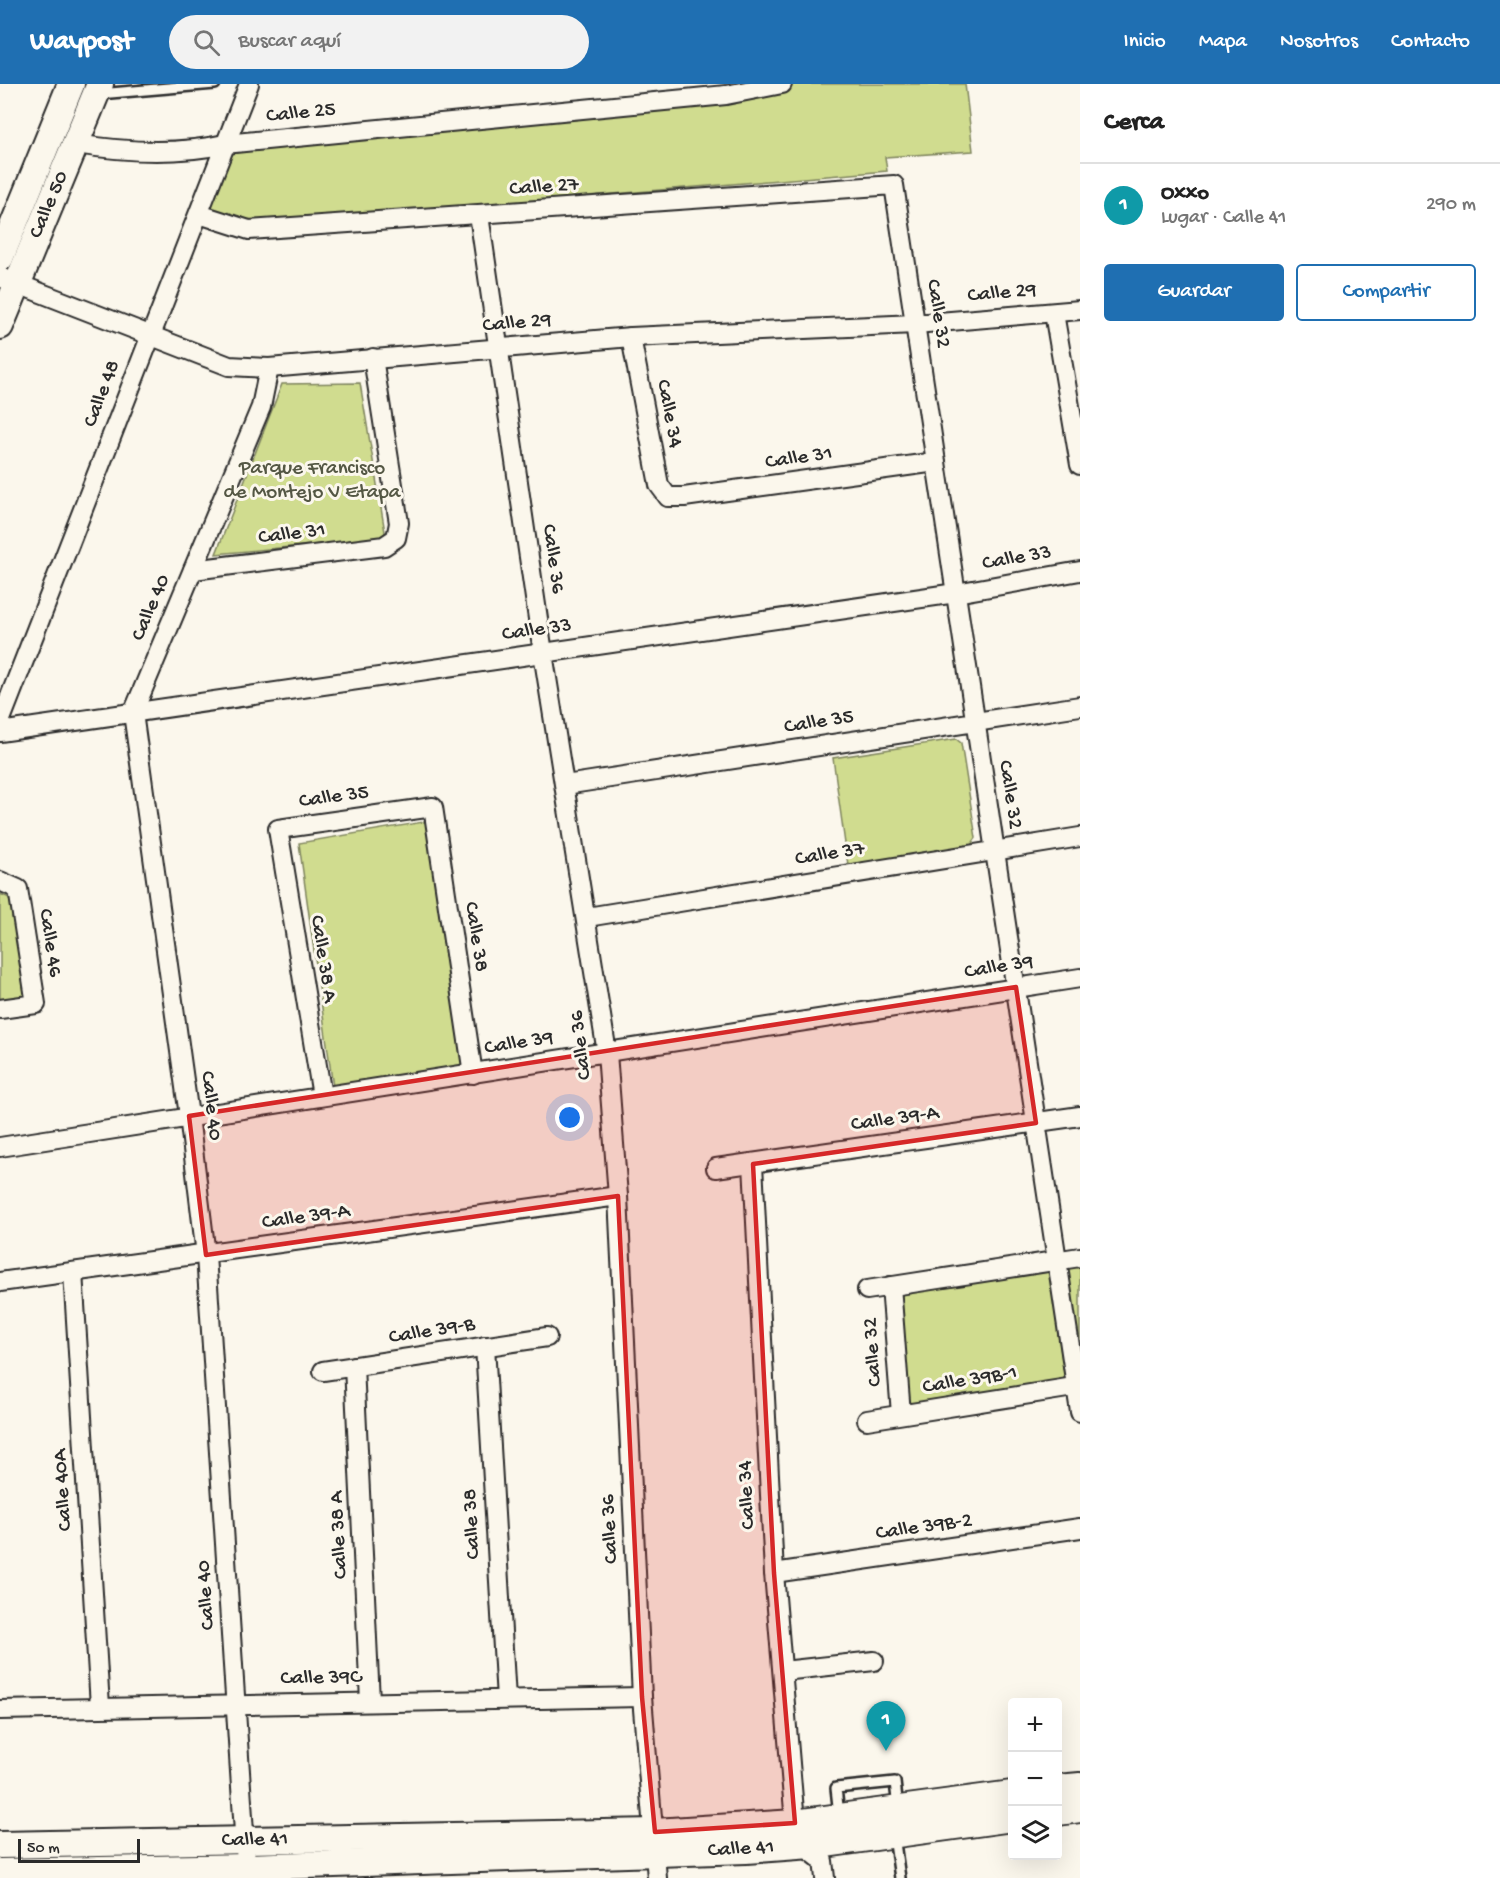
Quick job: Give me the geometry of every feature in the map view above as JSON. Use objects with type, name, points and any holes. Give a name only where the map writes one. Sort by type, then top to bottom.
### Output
[{"type":"main road","name":"Calle 50","points":[[0,258],[71,84]]},
{"type":"main road","name":"Calle 50","points":[[0,326],[8,280],[76,144],[98,89]]},
{"type":"main road","points":[[1062,1787],[1080,1785]]},
{"type":"main road","name":"Calle 41","points":[[799,1835],[839,1817],[896,1822],[1008,1795]]},
{"type":"main road","points":[[1062,1811],[1080,1809]]},
{"type":"main road","name":"Calle 41","points":[[0,1872],[247,1873],[656,1855],[896,1822],[1008,1818]]},
{"type":"main road","name":"Calle 41","points":[[0,1845],[246,1842],[656,1855]]},
{"type":"street","name":"Calle 48","points":[[0,722],[249,84]]},
{"type":"street","name":"Calle 25","points":[[76,144],[118,150],[201,149],[225,144],[726,96],[782,84]]},
{"type":"street","name":"Calle 27","points":[[199,214],[249,230],[894,185]]},
{"type":"street","name":"Calle 32","points":[[894,185],[1057,1261],[1078,1386],[1080,1412]]},
{"type":"street","name":"Calle 36","points":[[479,215],[543,653],[607,1053],[618,1196],[642,1696],[656,1855]]},
{"type":"street","name":"Calle 29","points":[[8,280],[229,366],[269,368],[631,338],[915,324],[1080,310]]},
{"type":"street","points":[[1054,313],[1080,465]]},
{"type":"street","name":"Calle 34","points":[[631,338],[659,485],[668,497]]},
{"type":"street","name":"Calle 31","points":[[193,570],[384,546],[396,538],[399,523],[373,358]]},
{"type":"street","name":"Calle 40","points":[[247,1873],[206,1255],[133,713],[261,406],[269,368]]},
{"type":"street","name":"Calle 31","points":[[668,497],[684,497],[936,462]]},
{"type":"street","name":"Calle 33","points":[[0,732],[956,593],[1080,571]]},
{"type":"street","name":"Calle 35","points":[[565,785],[1080,706]]},
{"type":"street","name":"Calle 35","points":[[278,829],[433,807]]},
{"type":"street","name":"Calle 38","points":[[433,807],[473,1074]]},
{"type":"street","name":"Calle 38 A","points":[[278,829],[322,1096]]},
{"type":"street","name":"Calle 37","points":[[587,917],[1080,837]]},
{"type":"street","name":"Calle 46","points":[[0,882],[18,889],[36,1004],[0,1009]]},
{"type":"street","name":"Calle 39","points":[[0,1147],[1080,978]]},
{"type":"street","name":"Calle 39-A","points":[[716,1168],[1080,1116]]},
{"type":"street","name":"Calle 34","points":[[753,1164],[774,1573],[799,1835]]},
{"type":"street","name":"Calle 39-A","points":[[0,1282],[618,1196]]},
{"type":"street","points":[[867,1290],[1080,1257]]},
{"type":"street","name":"Calle 40A","points":[[73,1272],[100,1706]]},
{"type":"street","name":"Calle 32","points":[[891,1286],[901,1414]]},
{"type":"street","name":"Calle 39-B","points":[[323,1371],[548,1337]]},
{"type":"street","name":"Calle 38","points":[[485,1346],[506,1699]]},
{"type":"street","name":"Calle 38 A","points":[[354,1366],[370,1701]]},
{"type":"street","name":"Calle 39B-1","points":[[867,1420],[1078,1386]]},
{"type":"street","name":"Calle 39B-2","points":[[774,1573],[1080,1528]]},
{"type":"street","points":[[783,1671],[874,1661]]},
{"type":"street","name":"Calle 39C","points":[[0,1710],[237,1703],[642,1696]]},
{"type":"street","points":[[799,1835],[823,1861],[825,1878]]},
{"type":"lane","points":[[98,89],[216,84]]},
{"type":"lane","points":[[896,1822],[900,1878]]},
{"type":"highlighted area","points":[[1016,987],[1036,1123],[753,1164],[774,1573],[795,1823],[655,1832],[642,1697],[618,1196],[206,1255],[189,1116]]},
{"type":"green space","points":[[791,84],[965,84],[973,151],[885,157],[887,171],[253,224],[203,215],[226,146]]},
{"type":"green space","name":"Parque Francisco de Montejo V Etapa","points":[[360,383],[386,538],[216,554],[282,384]]},
{"type":"green space","points":[[956,739],[961,743],[976,838],[971,845],[848,865],[833,758]]},
{"type":"green space","points":[[429,821],[465,1065],[333,1087],[299,843]]},
{"type":"green space","points":[[0,894],[12,899],[28,999],[0,1003]]},
{"type":"green space","points":[[1080,1263],[1080,1359],[1066,1265]]},
{"type":"green space","points":[[1049,1268],[1065,1382],[909,1406],[899,1292]]},
{"type":"place","name":"Oxxo","points":[[886,1751]]}]
